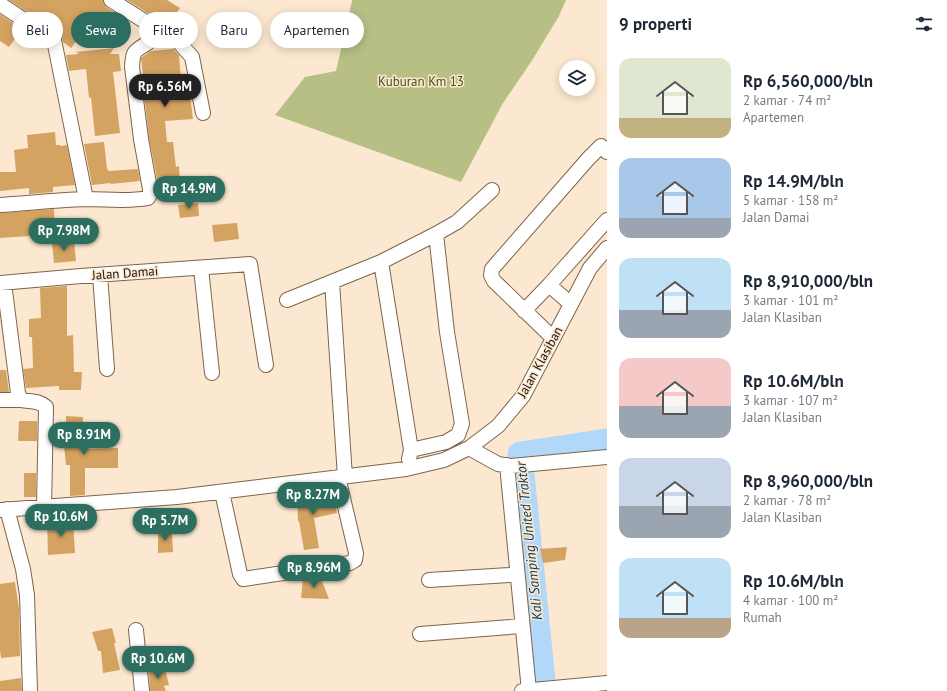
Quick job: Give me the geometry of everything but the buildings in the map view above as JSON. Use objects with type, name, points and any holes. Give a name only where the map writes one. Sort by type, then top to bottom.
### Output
[{"type":"street","points":[[111,0],[139,18]]},
{"type":"street","points":[[0,4],[54,40],[86,199]]},
{"type":"street","points":[[0,205],[86,199],[148,198],[150,194],[148,176],[141,139],[132,67],[132,58],[139,47]]},
{"type":"street","points":[[184,48],[192,57],[203,113]]},
{"type":"street","points":[[553,338],[494,281],[491,275],[492,269],[588,159],[601,146],[607,152]]},
{"type":"street","points":[[287,300],[381,262],[436,234],[457,222],[492,190]]},
{"type":"street","points":[[524,311],[607,220]]},
{"type":"street","points":[[411,450],[446,442],[458,435],[462,424],[447,332],[436,234]]},
{"type":"street","name":"Jalan Klasiban","points":[[4,510],[177,498],[406,469],[444,460],[469,448],[498,426],[523,396],[590,268],[607,248]]},
{"type":"street","points":[[381,262],[411,450],[406,469]]},
{"type":"street","name":"Jalan Damai","points":[[2,283],[250,264],[266,365]]},
{"type":"street","points":[[201,268],[212,373]]},
{"type":"street","points":[[100,275],[107,369]]},
{"type":"street","points":[[222,492],[240,574],[243,579],[350,563],[356,560],[356,553],[341,477],[332,282]]},
{"type":"street","points":[[2,283],[18,393],[21,400]]},
{"type":"street","points":[[549,285],[571,304]]},
{"type":"street","points":[[0,400],[37,402],[46,407],[44,507]]},
{"type":"street","points":[[469,448],[498,464],[509,466],[607,457]]},
{"type":"street","points":[[509,466],[522,626],[532,690],[607,683]]},
{"type":"street","points":[[4,510],[24,569],[30,691]]},
{"type":"street","points":[[429,580],[517,574]]},
{"type":"street","points":[[420,634],[522,626]]},
{"type":"street","points":[[136,630],[142,691]]},
{"type":"green space","name":"Kuburan Km 13","points":[[352,0],[566,0],[559,16],[531,62],[503,103],[461,182],[275,115],[305,77],[336,71],[341,48],[364,48],[364,12],[349,12]]},
{"type":"waterway","name":"Kali Samping United Traktor","points":[[544,691],[520,454],[607,441]]}]
